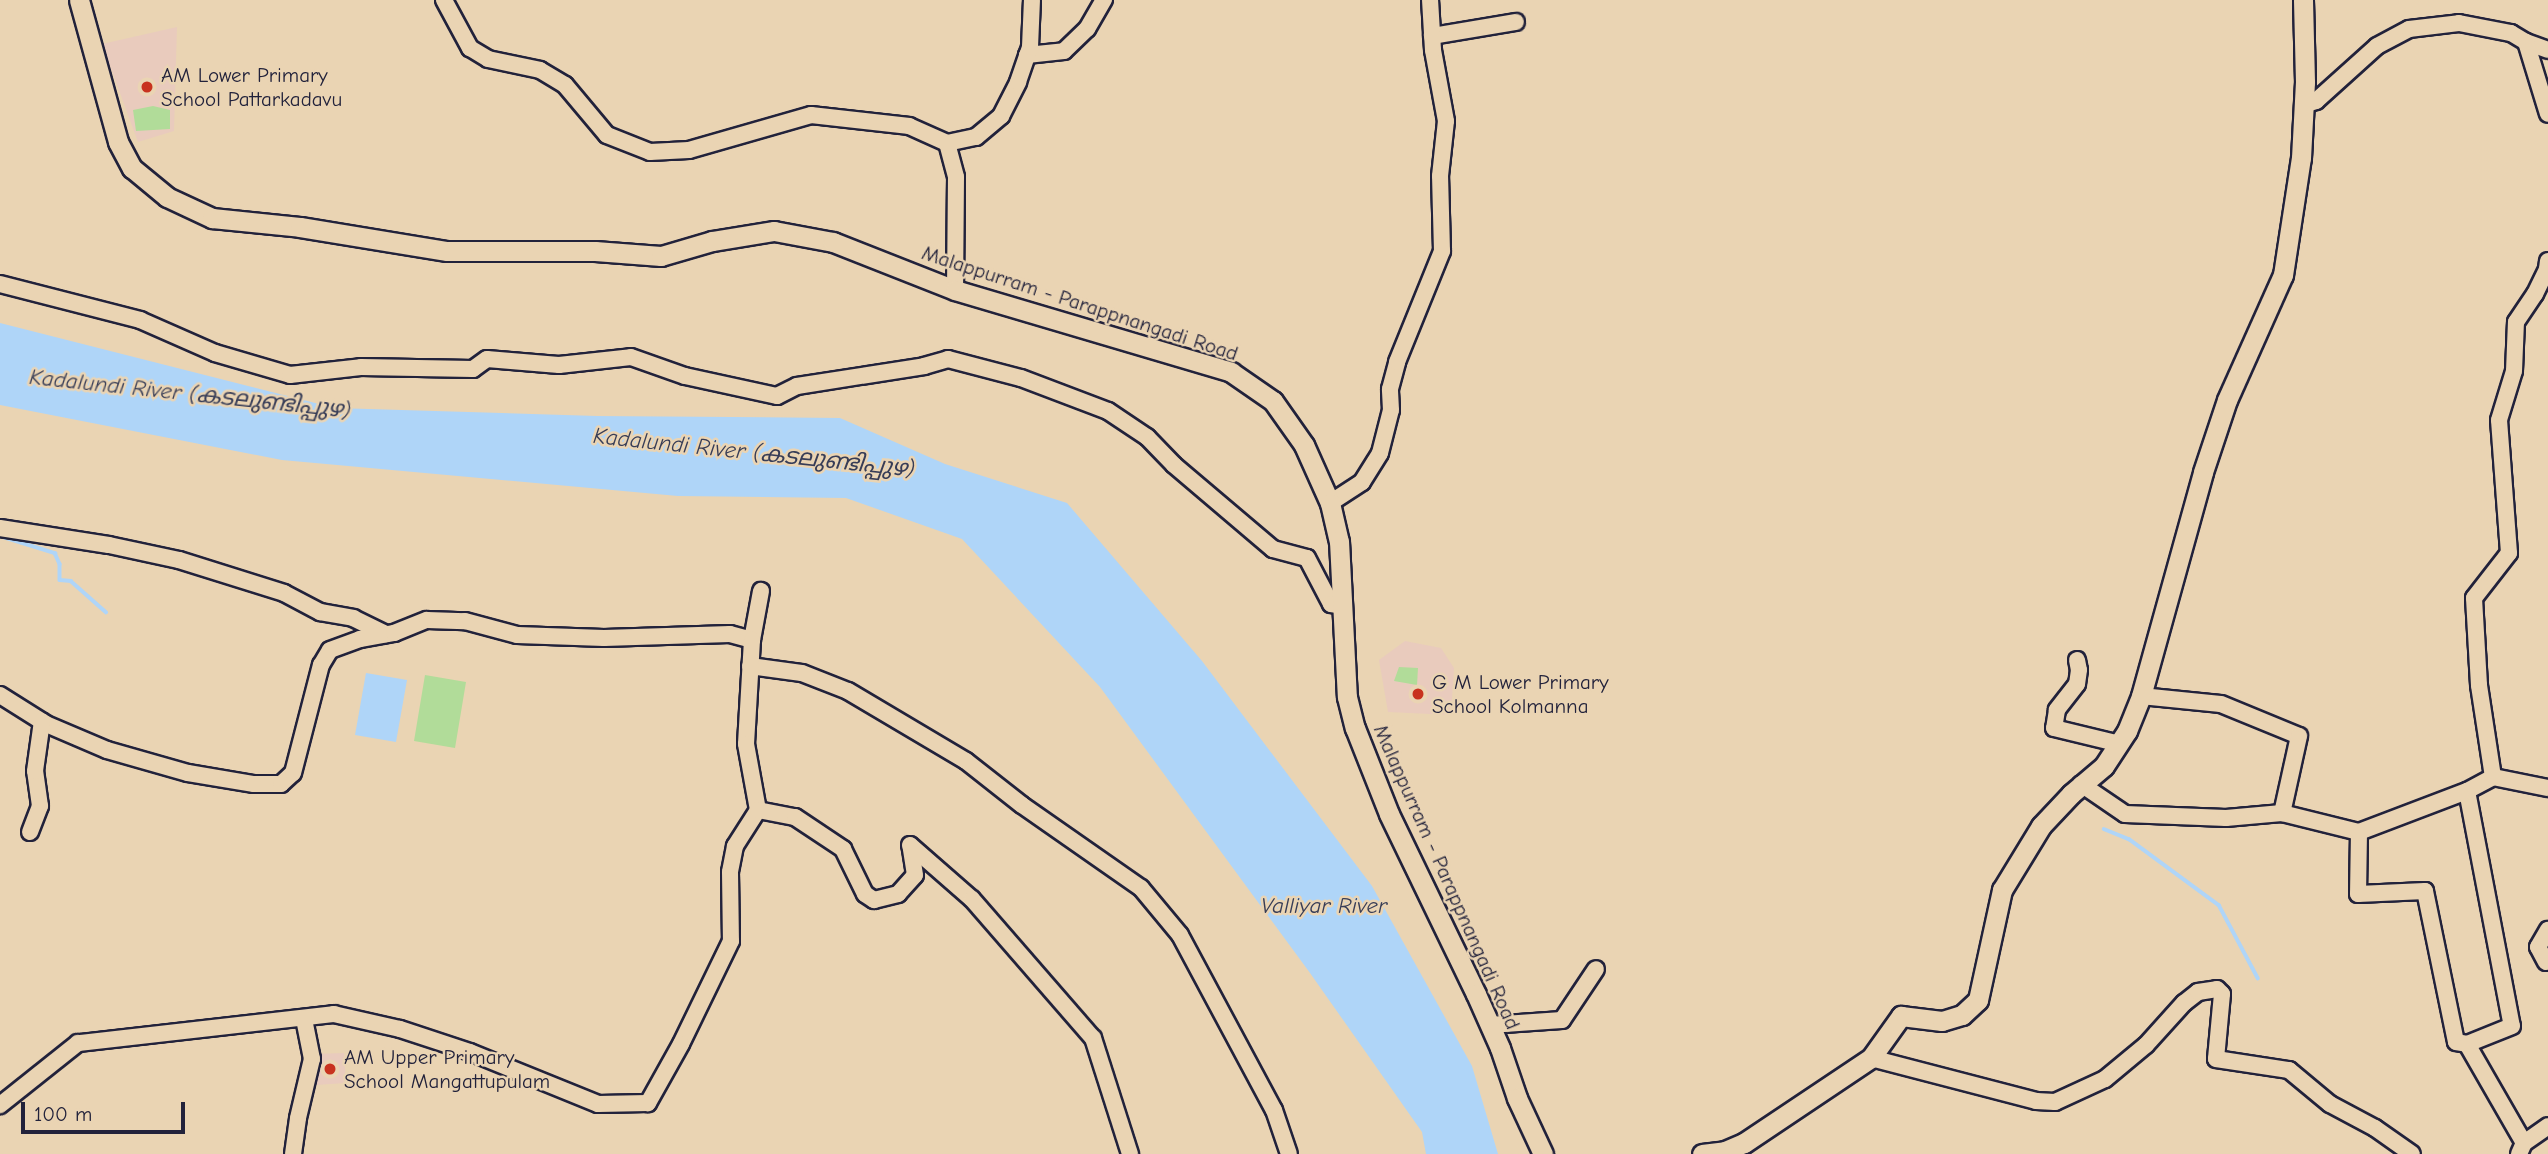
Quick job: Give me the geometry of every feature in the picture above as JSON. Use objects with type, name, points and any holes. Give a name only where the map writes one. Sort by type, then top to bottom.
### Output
[{"type":"main road","name":"Malappurram - Parappnangadi Road","points":[[79,0],[118,142],[132,168],[167,197],[212,218],[389,239],[447,251],[595,251],[661,256],[712,241],[774,231],[833,242],[956,290],[1231,372],[1273,401],[1304,444],[1330,503],[1339,541],[1347,697],[1355,728],[1389,814],[1490,1025],[1517,1098],[1543,1154]]},
{"type":"main road","points":[[1702,1154],[1724,1151],[1744,1143],[1871,1058],[1901,1016],[1942,1021],[1962,1015],[1978,1000],[2002,890],[2040,826],[2081,784],[2104,766],[2120,744],[2141,696],[2203,472],[2227,400],[2283,275],[2301,158],[2304,105],[2303,0]]},
{"type":"street","points":[[444,0],[470,48],[488,60],[540,70],[565,85],[607,135],[650,152],[689,150],[811,115],[909,126],[947,142],[976,137],[1001,116],[1027,55],[1032,0]]},
{"type":"street","points":[[1027,55],[1064,51],[1087,29],[1104,0]]},
{"type":"street","points":[[1330,503],[1362,482],[1380,453],[1391,410],[1390,389],[1397,362],[1442,251],[1440,176],[1446,121],[1432,36],[1430,0]]},
{"type":"street","points":[[1432,36],[1516,22]]},
{"type":"street","points":[[2304,105],[2316,101],[2377,46],[2409,29],[2459,23],[2511,33],[2548,50]]},
{"type":"street","points":[[2526,41],[2548,114]]},
{"type":"street","points":[[947,142],[956,177],[956,290]]},
{"type":"street","points":[[2493,777],[2478,674],[2474,598],[2510,553],[2499,419],[2514,372],[2516,321],[2535,294],[2547,270],[2548,261]]},
{"type":"street","points":[[0,284],[140,320],[215,354],[290,374],[361,367],[473,369],[487,359],[559,365],[631,358],[685,376],[777,396],[797,386],[924,366],[948,359],[1021,378],[1108,411],[1147,437],[1174,465],[1273,549],[1307,558],[1331,604],[1343,606]]},
{"type":"street","points":[[0,528],[109,545],[179,560],[285,593],[320,612],[353,618],[386,634]]},
{"type":"street","points":[[0,1105],[78,1043],[334,1014],[400,1029],[470,1052],[598,1104],[649,1103],[731,941],[730,872],[735,846],[758,810],[746,744],[752,640],[761,591]]},
{"type":"street","points":[[0,695],[42,721],[107,750],[188,773],[254,784],[281,785],[293,773],[321,665],[330,650],[360,639],[386,634],[427,620],[465,621],[517,635],[604,638],[730,634],[752,640]]},
{"type":"street","points":[[2077,660],[2077,684],[2057,710],[2054,728],[2120,744]]},
{"type":"street","points":[[750,666],[802,673],[848,691],[966,761],[1022,806],[1141,888],[1180,934],[1274,1110],[1289,1154]]},
{"type":"street","points":[[2141,696],[2221,704],[2299,736],[2283,813]]},
{"type":"street","points":[[30,832],[40,806],[35,771],[42,721]]},
{"type":"street","points":[[2081,784],[2125,814],[2226,818],[2283,813],[2359,831],[2467,791],[2493,777],[2548,788]]},
{"type":"street","points":[[2359,831],[2358,894],[2425,891],[2456,1042],[2468,1044],[2511,1026],[2467,791]]},
{"type":"street","points":[[758,810],[795,817],[843,849],[865,894],[874,900],[898,894],[915,875],[910,845],[972,899],[1093,1038],[1130,1154]]},
{"type":"street","points":[[2546,961],[2538,947],[2548,930]]},
{"type":"street","points":[[1490,1025],[1562,1020],[1596,969]]},
{"type":"street","points":[[1871,1058],[2036,1101],[2055,1102],[2105,1079],[2146,1045],[2184,1003],[2198,992],[2217,989],[2222,994],[2216,1059],[2289,1070],[2330,1104],[2375,1128],[2412,1154]]},
{"type":"street","points":[[293,1154],[298,1118],[312,1059],[304,1019]]},
{"type":"street","points":[[2468,1044],[2521,1149],[2548,1126]]},
{"type":"shaded area","name":"AM Lower Primary School Pattarkadavu","points":[[177,27],[174,131],[138,142],[102,44]]},
{"type":"shaded area","name":"G M Lower Primary School Kolmanna","points":[[1405,641],[1441,648],[1454,668],[1451,715],[1388,712],[1379,660]]},
{"type":"shaded area","name":"AM Upper Primary School Mangattupulam","points":[[344,1053],[346,1083],[316,1085],[314,1054]]},
{"type":"green space","points":[[153,106],[170,110],[170,129],[136,131],[133,110]]},
{"type":"green space","points":[[1399,667],[1418,668],[1417,685],[1394,681]]},
{"type":"green space","points":[[425,675],[466,682],[455,748],[414,741]]},
{"type":"water","name":"Valliyar River","points":[[0,323],[335,408],[597,416],[840,418],[945,464],[1067,503],[1202,661],[1372,886],[1472,1066],[1498,1154],[1426,1154],[1422,1132],[1310,973],[1100,687],[962,539],[846,498],[678,496],[282,460],[0,405]]},
{"type":"water","points":[[366,673],[407,680],[396,742],[355,735]]},
{"type":"waterway","points":[[0,536],[55,553],[60,564],[60,580],[71,581],[106,612]]},
{"type":"waterway","points":[[2104,829],[2129,839],[2219,905],[2258,978]]},
{"type":"place","name":"AM Lower Primary School Pattarkadavu","points":[[147,87]]},
{"type":"place","name":"G M Lower Primary School Kolmanna","points":[[1418,694]]},
{"type":"place","name":"AM Upper Primary School Mangattupulam","points":[[330,1069]]},
{"type":"water label","name":"Kadalundi River (കടലുണ്ടിപ്പുഴ)","points":[[190,394]]},
{"type":"water label","name":"Kadalundi River (കടലുണ്ടിപ്പുഴ)","points":[[754,453]]}]
